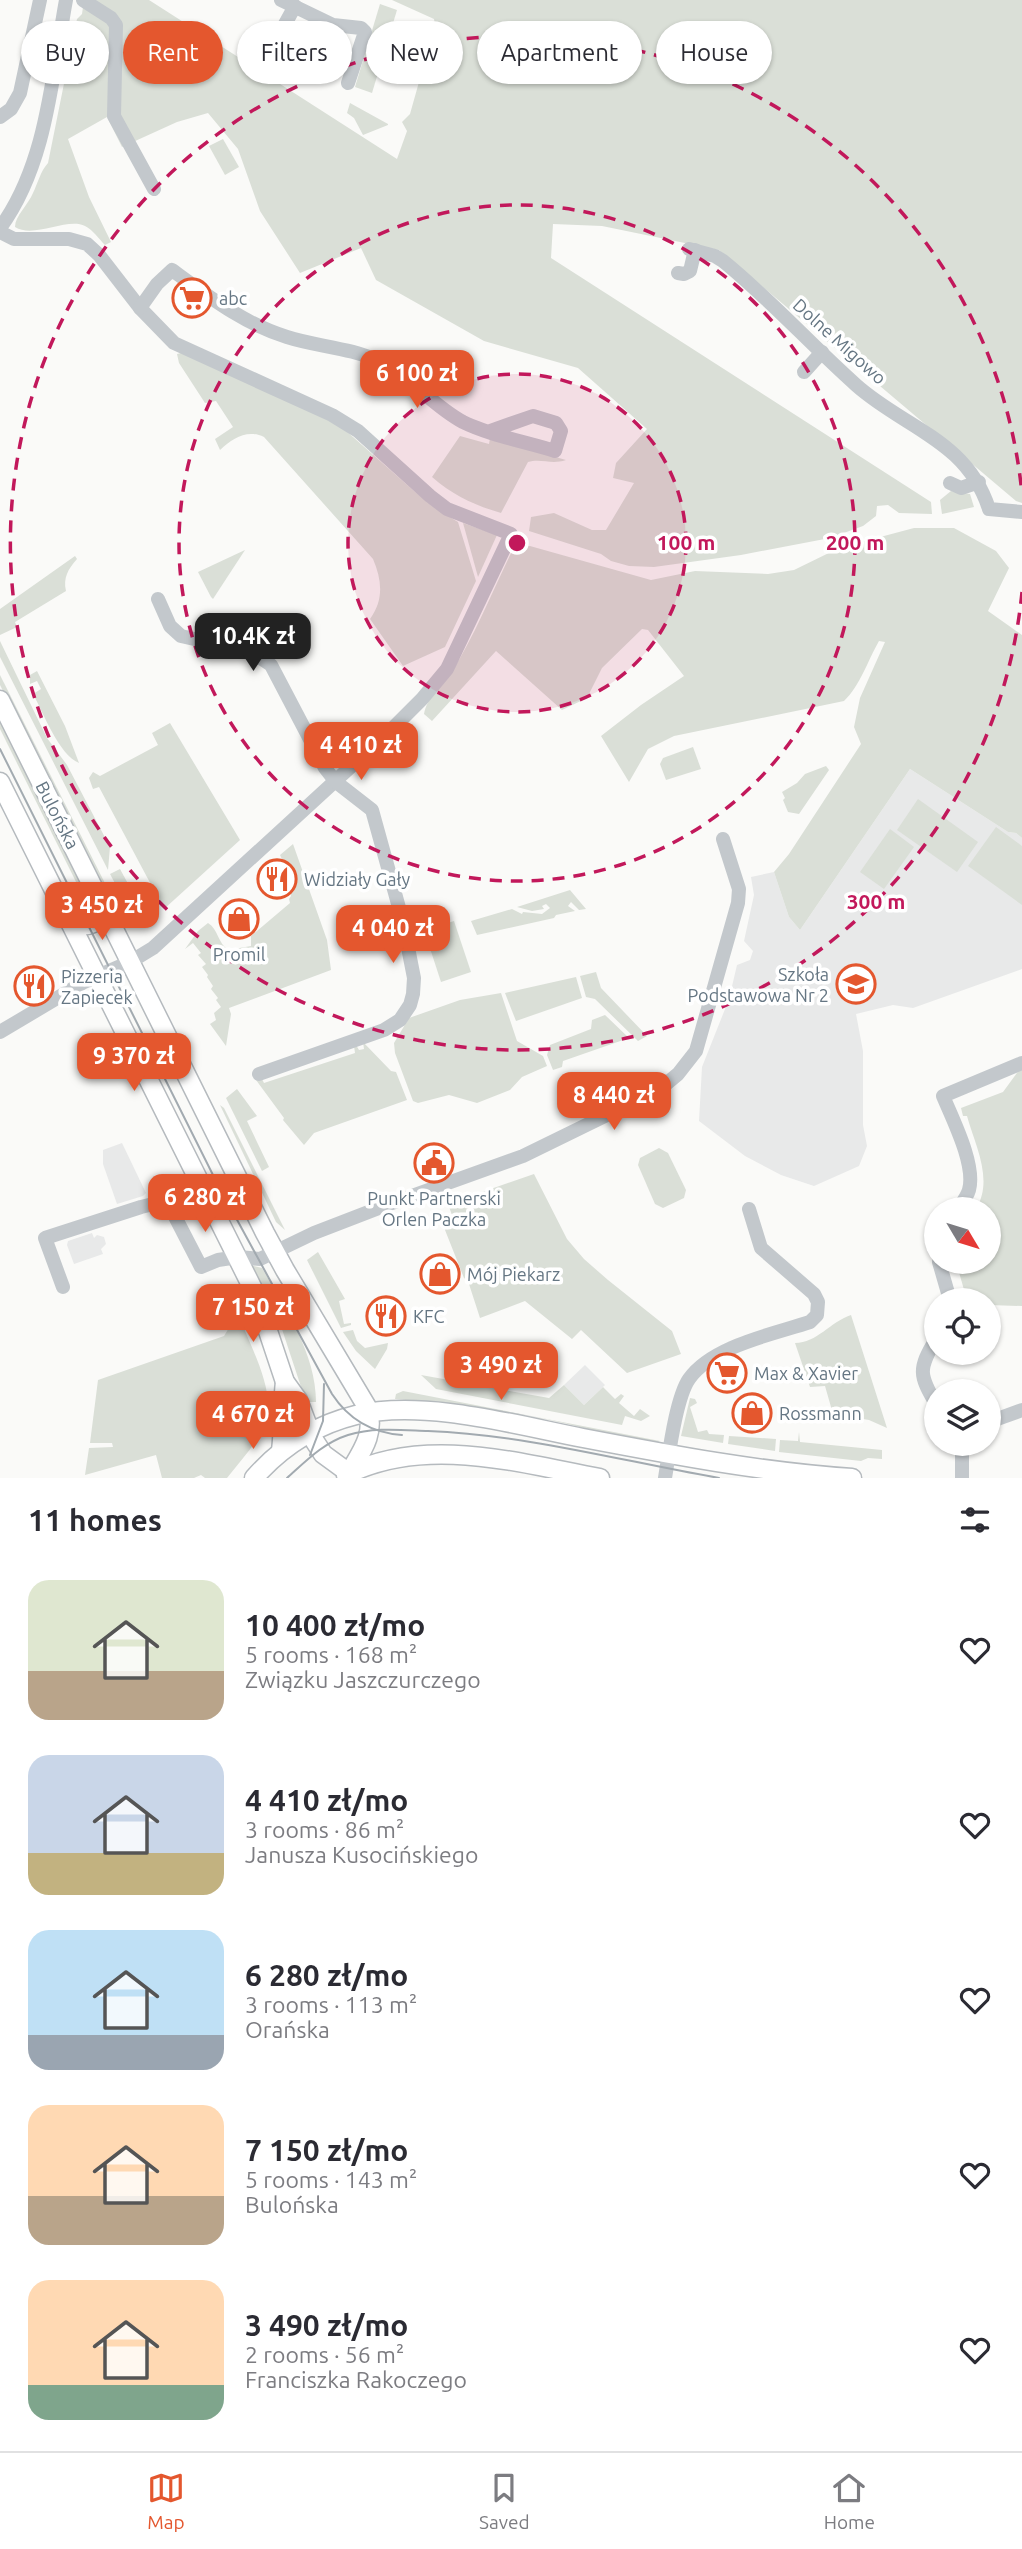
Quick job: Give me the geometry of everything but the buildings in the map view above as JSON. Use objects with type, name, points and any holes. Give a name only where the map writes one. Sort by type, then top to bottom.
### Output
[{"type":"main road","name":"Bulońska","points":[[0,700],[275,1252],[327,1342],[360,1391],[369,1413]]},
{"type":"main road","name":"Bulońska","points":[[0,782],[238,1257],[264,1314],[285,1382],[298,1400],[309,1432],[323,1454],[345,1476]]},
{"type":"main road","points":[[71,923],[81,927],[95,924],[101,917],[104,906]]},
{"type":"main road","name":"Bulońska","points":[[281,1451],[285,1425],[285,1382]]},
{"type":"main road","points":[[254,1478],[281,1451],[309,1432],[340,1419],[369,1413],[434,1412],[756,1468],[852,1478]]},
{"type":"main road","points":[[345,1476],[369,1436],[369,1413]]},
{"type":"main road","points":[[345,1476],[378,1463],[418,1455],[442,1454],[499,1459],[600,1478]]},
{"type":"street","points":[[0,117],[11,109],[20,93],[40,0]]},
{"type":"street","points":[[0,1032],[97,975],[130,962],[153,948],[336,782],[422,699],[442,675],[464,636],[511,534],[447,509],[358,431],[332,415],[174,343],[140,308],[99,255],[87,244],[69,239],[14,239],[0,230],[21,193],[37,147],[66,0]]},
{"type":"street","points":[[83,0],[111,18],[116,25],[114,116],[154,189]]},
{"type":"street","points":[[282,21],[288,3],[327,21]]},
{"type":"street","points":[[352,27],[361,28],[365,32],[352,71]]},
{"type":"street","name":"Dolne Migowo","points":[[678,273],[690,271],[692,249],[715,256],[733,269],[868,395],[940,442],[979,482],[989,509],[1022,513]]},
{"type":"street","points":[[140,308],[157,284],[172,270],[255,326],[290,338],[333,346],[377,360],[392,368],[465,423],[490,431]]},
{"type":"street","points":[[804,372],[822,352]]},
{"type":"street","points":[[950,483],[961,488],[979,482]]},
{"type":"street","points":[[158,599],[170,626],[181,636],[256,655],[271,665],[325,768],[336,782],[370,808],[376,821],[403,922],[414,979],[412,1000],[403,1016],[392,1026],[259,1074]]},
{"type":"street","points":[[63,1287],[45,1238],[165,1201],[172,1209],[201,1268],[218,1260],[238,1257],[260,1259],[384,1206],[523,1156],[649,1095],[671,1081],[696,1051],[738,903],[739,889],[723,839]]},
{"type":"street","points":[[965,1197],[969,1189],[970,1173],[964,1149],[943,1096],[1022,1063]]},
{"type":"street","points":[[665,1478],[687,1381],[696,1370],[726,1351],[810,1322],[817,1315],[818,1302],[814,1294],[761,1248],[749,1209]]},
{"type":"street","points":[[924,1363],[921,1375],[924,1381]]},
{"type":"street","points":[[1001,1418],[1022,1410]]},
{"type":"street","points":[[962,1456],[962,1478]]},
{"type":"shaded area","points":[[84,0],[149,0],[182,21],[123,21],[123,84],[223,84],[223,47],[237,56],[237,84],[280,84],[397,159],[407,131],[402,122],[410,114],[418,84],[463,84],[463,21],[434,21],[392,0],[1022,0],[1022,503],[1016,501],[719,250],[602,226],[553,224],[551,258],[931,502],[932,514],[899,513],[888,505],[877,506],[876,516],[863,526],[830,538],[741,555],[654,567],[629,566],[611,561],[601,554],[529,531],[531,517],[554,513],[592,530],[606,530],[634,483],[613,478],[616,463],[647,429],[578,368],[484,341],[376,280],[361,248],[300,273],[260,211],[238,149],[208,113],[177,122],[122,147],[107,117],[68,139],[89,197],[111,242],[105,245],[91,230],[78,224],[31,231],[15,227],[48,163],[64,84],[109,84],[109,21],[77,21],[82,14]]},
{"type":"shaded area","points":[[380,4],[397,10],[394,21],[375,21]]},
{"type":"shaded area","points":[[366,50],[366,84],[375,84],[372,93],[355,87]]},
{"type":"shaded area","points":[[350,103],[388,125],[363,135],[354,118],[347,113]]},
{"type":"shaded area","points":[[223,139],[239,167],[225,175],[209,146]]},
{"type":"shaded area","points":[[181,353],[317,414],[344,429],[414,491],[458,522],[476,581],[445,647],[403,666],[370,619],[378,605],[380,590],[373,559],[264,437],[246,434],[220,450],[215,439],[233,427],[216,401],[205,403],[179,363],[177,354]]},
{"type":"shaded area","points":[[460,436],[489,444],[490,438],[566,460],[528,462],[501,513],[465,499],[432,477]]},
{"type":"shaded area","points":[[951,491],[970,494],[974,507],[942,514],[940,500]]},
{"type":"shaded area","points":[[463,523],[497,535],[478,577]]},
{"type":"shaded area","points":[[914,528],[954,528],[996,551],[1009,568],[988,611],[1022,635],[1022,838],[1016,833],[1008,832],[910,769],[800,930],[789,917],[774,872],[789,854],[861,744],[854,727],[860,698],[885,642],[879,641],[859,680],[844,701],[674,736],[648,749],[629,782],[601,736],[684,676],[648,630],[642,629],[602,668],[587,698],[562,710],[496,651],[432,721],[424,714],[428,702],[451,673],[468,644],[512,551],[530,546],[651,580],[695,571],[768,574],[794,570],[839,548]]},
{"type":"shaded area","points":[[245,550],[213,599],[198,572]]},
{"type":"shaded area","points":[[75,556],[77,559],[66,578],[66,591],[15,622],[17,627],[0,635],[0,609]]},
{"type":"shaded area","points":[[0,641],[47,738],[67,765],[110,847],[108,870],[0,657]]},
{"type":"shaded area","points":[[37,671],[65,726],[79,763],[58,742],[33,694],[41,689],[37,681],[30,684],[30,675]]},
{"type":"shaded area","points":[[0,675],[122,917],[117,920],[0,685]]},
{"type":"shaded area","points":[[0,715],[97,908],[94,918],[0,729]]},
{"type":"shaded area","points":[[170,723],[240,840],[164,909],[99,787],[93,789],[89,778],[93,772],[100,776],[158,745],[152,733]]},
{"type":"shaded area","points":[[693,747],[701,769],[666,780],[660,764],[663,758]]},
{"type":"shaded area","points":[[826,766],[829,770],[799,814],[788,812],[782,792],[797,783],[805,774]]},
{"type":"shaded area","name":"Szkoła Podstawowa Nr 2","points":[[910,769],[1008,832],[1016,833],[1022,838],[1022,969],[913,1008],[893,1005],[856,1014],[863,1051],[863,1125],[867,1146],[859,1166],[814,1186],[781,1175],[745,1156],[699,1121],[702,1067],[729,999],[737,965],[750,960],[753,951],[744,941],[754,895],[751,877],[774,872],[789,917],[800,930]]},
{"type":"shaded area","points":[[918,799],[978,842],[957,872],[897,830]]},
{"type":"shaded area","points":[[996,827],[1022,846],[1022,905],[968,866]]},
{"type":"shaded area","points":[[890,829],[914,847],[884,889],[860,872]]},
{"type":"shaded area","points":[[293,844],[327,940],[331,970],[229,1008],[231,1014],[226,1046],[210,1024],[216,1020],[214,1013],[221,1007],[202,967],[206,964],[193,943],[185,949],[198,931],[208,923],[228,950],[251,946],[251,936],[290,903],[287,878],[289,874],[280,855]]},
{"type":"shaded area","points":[[120,869],[144,913],[134,919],[110,874]]},
{"type":"shaded area","points":[[570,890],[586,909],[579,910],[571,902],[568,906],[575,911],[477,935],[471,921],[512,909],[522,914],[542,914],[550,908],[546,904],[542,906],[544,909],[532,911],[517,907]]},
{"type":"shaded area","points":[[454,921],[471,972],[441,982],[424,930]]},
{"type":"shaded area","points":[[596,972],[601,988],[647,1036],[638,1041],[595,999],[586,997],[580,976]]},
{"type":"shaded area","points":[[576,977],[582,998],[516,1021],[505,993]]},
{"type":"shaded area","points":[[501,993],[517,1041],[543,1056],[547,1066],[522,1077],[510,1090],[477,1103],[449,1095],[418,1103],[413,1101],[395,1053],[394,1043],[409,1018],[460,1000]]},
{"type":"shaded area","points":[[605,1015],[629,1038],[563,1061],[562,1067],[553,1070],[547,1055],[550,1045],[591,1029],[592,1020]]},
{"type":"shaded area","points":[[363,1042],[391,1071],[396,1072],[407,1100],[314,1133],[304,1145],[256,1080],[262,1079],[264,1083],[355,1053],[356,1045],[359,1050],[364,1049]]},
{"type":"shaded area","points":[[1022,1066],[1022,1306],[1001,1305],[1001,1288],[964,1288],[959,1274],[1001,1274],[1001,1197],[981,1197],[981,1162],[967,1116],[963,1116],[961,1108],[1003,1092]]},
{"type":"shaded area","points":[[237,1089],[257,1116],[247,1121],[269,1167],[262,1171],[226,1098]]},
{"type":"shaded area","points":[[220,1105],[224,1108],[285,1230],[276,1222]]},
{"type":"shaded area","points":[[122,1143],[146,1193],[117,1204],[103,1164],[103,1150]]},
{"type":"shaded area","points":[[659,1148],[668,1153],[686,1190],[684,1198],[663,1208],[655,1204],[638,1165],[640,1158]]},
{"type":"shaded area","points":[[534,1174],[567,1239],[584,1259],[672,1331],[681,1354],[627,1373],[581,1330],[572,1339],[525,1301],[480,1318],[468,1281],[464,1278],[445,1230],[452,1215],[448,1204]]},
{"type":"shaded area","points":[[92,1233],[94,1238],[97,1235],[104,1237],[106,1244],[101,1249],[103,1254],[74,1264],[68,1241]]},
{"type":"shaded area","points":[[318,1252],[345,1299],[339,1301],[344,1324],[351,1325],[341,1328],[307,1260]]},
{"type":"shaded area","points":[[250,1265],[262,1268],[298,1332],[311,1366],[316,1402],[306,1402],[275,1308]]},
{"type":"shaded area","points":[[227,1286],[266,1386],[268,1413],[265,1425],[252,1446],[227,1478],[205,1478],[201,1475],[194,1478],[162,1478],[156,1455],[85,1475],[89,1448],[113,1447],[112,1443],[90,1443],[98,1380],[224,1336],[232,1323],[228,1302],[220,1299],[220,1292]]},
{"type":"shaded area","points":[[851,1315],[887,1428],[869,1420],[833,1414],[825,1386],[810,1387],[795,1343],[810,1340]]},
{"type":"shaded area","points":[[353,1330],[357,1341],[365,1348],[388,1343],[375,1369],[356,1351],[343,1332]]},
{"type":"shaded area","points":[[585,1365],[605,1385],[584,1405],[564,1385]]},
{"type":"shaded area","points":[[421,1375],[549,1398],[564,1385],[584,1405],[603,1387],[615,1399],[621,1394],[624,1396],[619,1403],[634,1416],[640,1409],[650,1416],[641,1421],[625,1416],[622,1425],[436,1389]]},
{"type":"shaded area","points":[[403,1391],[660,1441],[653,1444],[635,1443],[564,1423],[517,1414],[395,1399],[396,1394]]},
{"type":"shaded area","points":[[690,1398],[697,1403],[690,1407],[698,1432],[707,1430],[709,1434],[724,1435],[723,1443],[681,1436]]},
{"type":"shaded area","points":[[799,1432],[800,1442],[882,1450],[882,1459],[868,1458],[861,1461],[779,1452],[780,1440],[798,1441]]},
{"type":"shaded area","points":[[729,1436],[776,1439],[775,1451],[728,1444]]},
{"type":"tram line","points":[[0,749],[217,1183],[332,1394],[346,1411],[362,1423],[371,1428],[402,1435]]},
{"type":"tram line","points":[[310,1455],[323,1421],[324,1384]]},
{"type":"tram line","points":[[287,1478],[315,1453],[339,1438],[358,1432],[388,1430],[465,1433],[502,1438],[719,1478]]},
{"type":"place","name":"abc","points":[[192,298]]},
{"type":"place","name":"Widziały Gały","points":[[277,879]]},
{"type":"place","name":"Promil","points":[[239,919]]},
{"type":"place","name":"Szkoła Podstawowa Nr 2","points":[[856,984]]},
{"type":"place","name":"Pizzeria Zapiecek","points":[[34,986]]},
{"type":"place","name":"Punkt Partnerski Orlen Paczka","points":[[434,1163]]},
{"type":"place","name":"Mój Piekarz","points":[[440,1274]]},
{"type":"place","name":"KFC","points":[[386,1316]]},
{"type":"place","name":"Max & Xavier","points":[[727,1373]]},
{"type":"place","name":"Rossmann","points":[[752,1413]]}]
